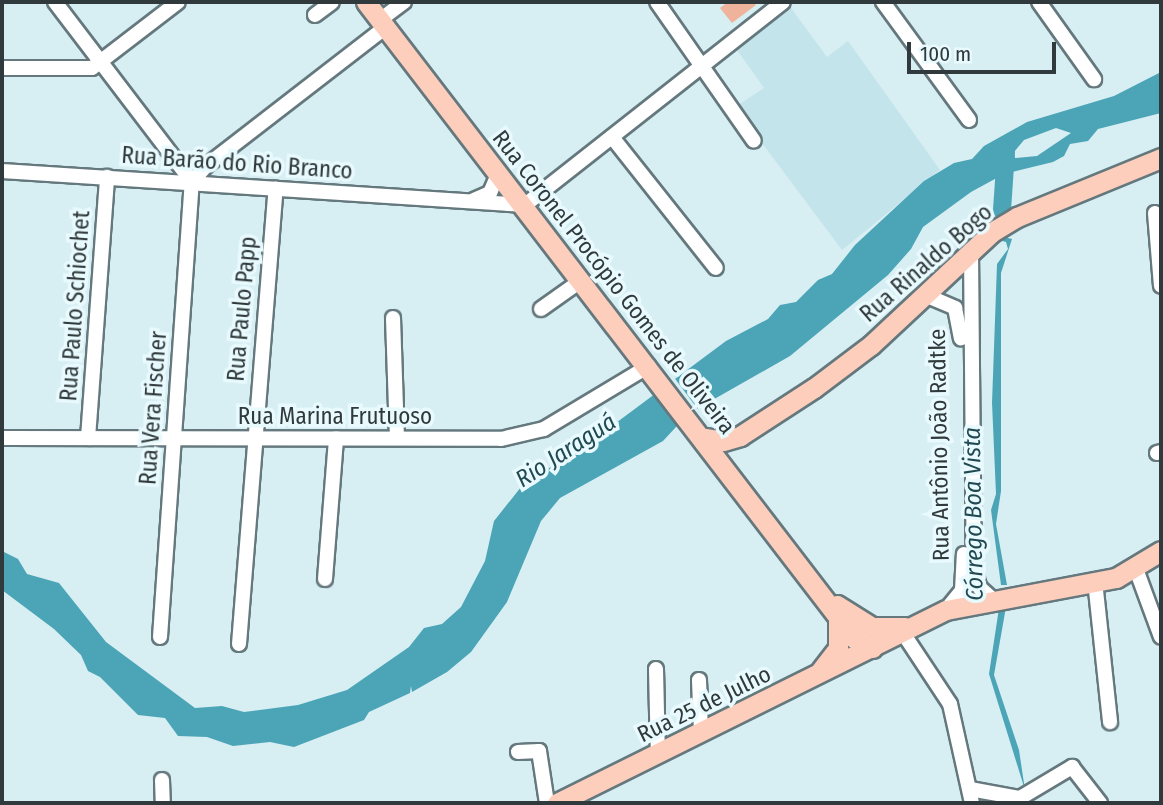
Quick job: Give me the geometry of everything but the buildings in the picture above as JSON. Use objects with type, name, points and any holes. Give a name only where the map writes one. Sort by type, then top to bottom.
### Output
[{"type":"main road","name":"Rua Coronel Procópio Gomes de Oliveira","points":[[366,2],[702,434],[837,615],[859,643],[873,648]]},
{"type":"main road","name":"Rua Rinaldo Bogo","points":[[702,434],[723,441],[740,436],[814,388],[925,295],[971,251],[1017,217],[1161,158]]},
{"type":"main road","points":[[737,480],[733,453],[740,436]]},
{"type":"main road","name":"Rua 25 de Julho","points":[[557,803],[946,610],[998,597],[1095,581],[1136,569],[1161,551]]},
{"type":"main road","name":"Rua Coronel Procópio Gomes de Oliveira","points":[[823,593],[872,627],[891,629],[922,622]]},
{"type":"main road","points":[[816,676],[838,648],[837,615]]},
{"type":"street","points":[[55,2],[192,182],[206,166],[383,24],[404,2]]},
{"type":"street","points":[[2,68],[73,71],[101,61],[178,2]]},
{"type":"street","points":[[314,15],[332,2]]},
{"type":"street","points":[[657,2],[754,141]]},
{"type":"street","points":[[524,205],[783,2]]},
{"type":"street","points":[[883,2],[969,120]]},
{"type":"street","points":[[1038,2],[1094,79]]},
{"type":"street","points":[[612,137],[716,268]]},
{"type":"street","name":"Rua Barão do Rio Branco","points":[[2,171],[524,205]]},
{"type":"street","points":[[469,201],[490,193],[498,174]]},
{"type":"street","name":"Rua Paulo Schiochet","points":[[88,438],[107,177]]},
{"type":"street","name":"Rua Vera Fischer","points":[[160,637],[192,182]]},
{"type":"street","name":"Rua Paulo Papp","points":[[239,644],[276,188]]},
{"type":"street","points":[[1155,213],[1161,286]]},
{"type":"street","name":"Rua Antônio João Radtke","points":[[971,251],[974,570],[977,584],[998,597]]},
{"type":"street","points":[[541,309],[582,280]]},
{"type":"street","name":"Rua Antônio João Radtke","points":[[925,295],[944,300],[961,320],[964,570],[962,590],[946,610]]},
{"type":"street","points":[[393,318],[397,439]]},
{"type":"street","name":"Rua Marina Frutuoso","points":[[2,438],[397,439],[522,436],[544,429],[654,372]]},
{"type":"street","points":[[325,579],[336,439]]},
{"type":"street","points":[[1136,569],[1161,637]]},
{"type":"street","points":[[1095,581],[1110,722]]},
{"type":"street","points":[[902,632],[950,704],[971,796],[1020,798],[1072,767],[1100,803]]},
{"type":"street","points":[[656,669],[658,754]]},
{"type":"street","points":[[699,680],[701,733]]},
{"type":"street","points":[[519,752],[539,751],[547,803]]},
{"type":"street","points":[[162,780],[163,803]]},
{"type":"shaded area","points":[[728,2],[753,2],[756,5],[732,23],[720,8]]},
{"type":"shaded area","points":[[791,8],[827,57],[848,41],[940,170],[842,250],[735,107],[764,88],[737,50]]},
{"type":"water","points":[[1161,72],[1161,113],[1098,129],[1088,141],[1070,144],[1064,156],[1053,162],[1004,174],[971,192],[923,227],[911,249],[888,275],[790,356],[688,414],[663,441],[560,498],[541,521],[507,602],[471,652],[447,672],[412,692],[411,686],[410,693],[369,712],[364,720],[294,747],[270,742],[233,746],[207,737],[178,736],[165,718],[138,715],[100,677],[88,671],[81,655],[54,629],[2,590],[2,551],[18,559],[27,574],[59,583],[106,642],[195,708],[222,706],[244,712],[298,705],[347,690],[409,647],[424,628],[442,624],[461,607],[485,561],[494,521],[525,482],[577,452],[726,341],[768,319],[780,305],[796,302],[818,280],[832,274],[855,245],[924,181],[954,163],[972,159],[984,146],[1027,122],[1114,96]],"holes":[[[1056,128],[1071,133],[1037,156],[1015,158],[1014,152],[1024,140]]]},
{"type":"water","points":[[1004,208],[1004,237],[1012,239],[1001,273],[1001,491],[996,524],[1007,585],[1001,585],[991,510],[996,494],[992,403],[997,264],[1008,249],[1006,242],[999,240],[1000,211]]},
{"type":"water","points":[[1006,607],[994,675],[1019,750],[1025,790],[989,674],[999,608]]},
{"type":"pier","points":[[673,376],[700,412],[678,426],[652,392]]},
{"type":"waterway","name":"Córrego Boa Vista","points":[[1002,210],[1006,151]]},
{"type":"water label","name":"Rio Jaraguá","points":[[566,451]]}]
